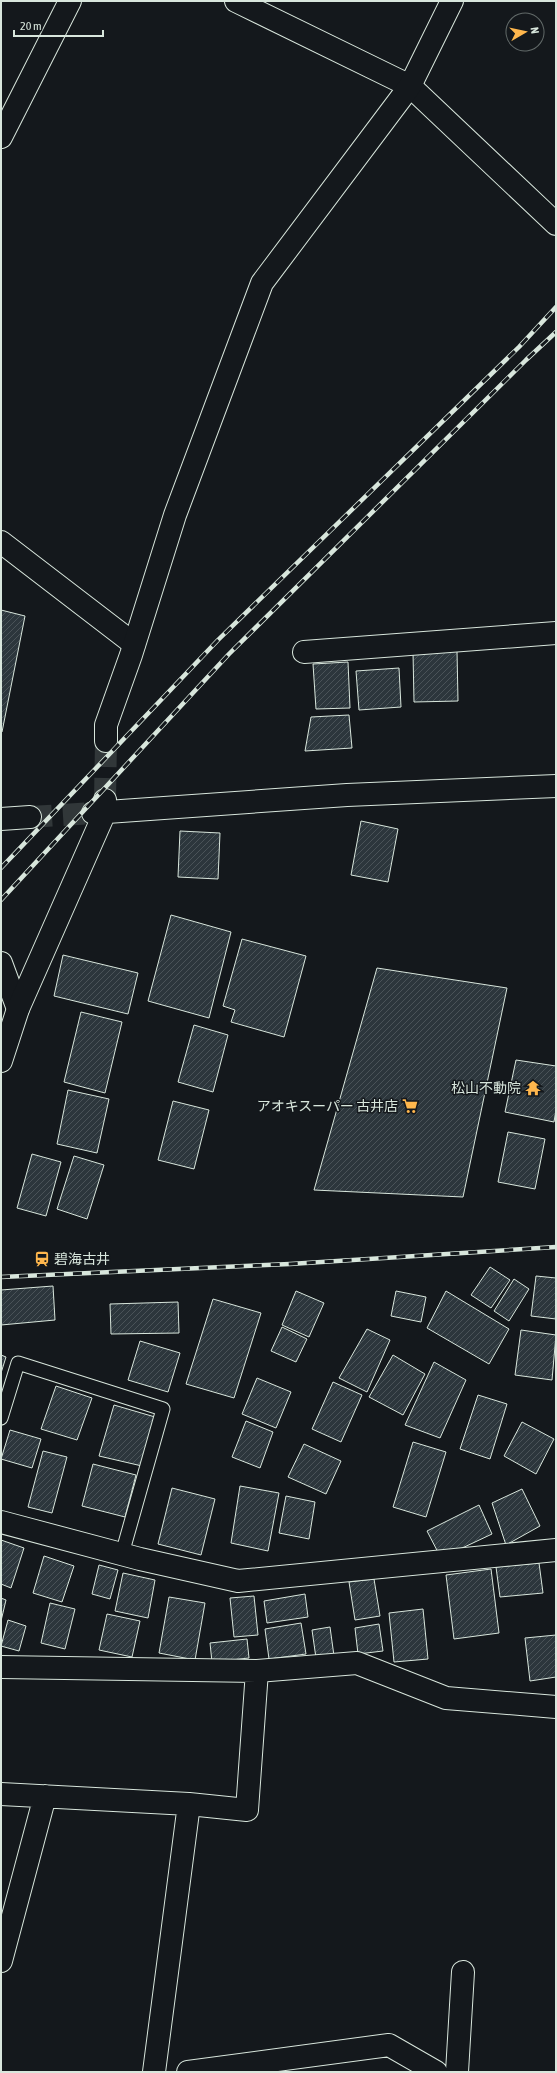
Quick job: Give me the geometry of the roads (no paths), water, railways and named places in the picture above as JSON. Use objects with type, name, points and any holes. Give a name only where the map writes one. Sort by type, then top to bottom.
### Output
[{"type":"street","points":[[1,137],[70,1]]},
{"type":"street","points":[[236,1],[410,86],[556,224]]},
{"type":"street","points":[[106,741],[106,724],[176,515],[262,283],[410,86],[452,1]]},
{"type":"street","points":[[1,542],[134,644]]},
{"type":"street","points":[[304,652],[556,632]]},
{"type":"street","points":[[1,1061],[18,1009],[101,809],[347,795],[556,786]]},
{"type":"street","points":[[1,819],[30,817]]},
{"type":"street","points":[[1,963],[18,1009]]},
{"type":"street","points":[[1,1522],[122,1554],[238,1581],[556,1550]]},
{"type":"street","points":[[1,1667],[256,1671],[357,1663],[446,1698],[556,1707]]},
{"type":"street","points":[[1,1794],[189,1804],[247,1810],[256,1671]]},
{"type":"street","points":[[1,1961],[45,1796]]},
{"type":"street","points":[[154,2072],[189,1804]]},
{"type":"street","points":[[457,2072],[463,1972]]},
{"type":"street","points":[[188,2072],[389,2045],[436,2072]]},
{"type":"lane","points":[[1,1418],[18,1363],[163,1409],[122,1554]]},
{"type":"tunnel","points":[[105,800],[106,741]]},
{"type":"tunnel","points":[[30,817],[93,813]]},
{"type":"railway","points":[[1,868],[218,640],[519,347],[556,307]]},
{"type":"railway","points":[[1,900],[229,654],[556,332]]},
{"type":"railway","points":[[1,1277],[290,1264],[556,1247]]},
{"type":"place","name":"松山不動院","points":[[533,1088]]},
{"type":"place","name":"アオキスーパー 古井店","points":[[410,1106]]},
{"type":"place","name":"碧海古井","points":[[42,1259]]}]
